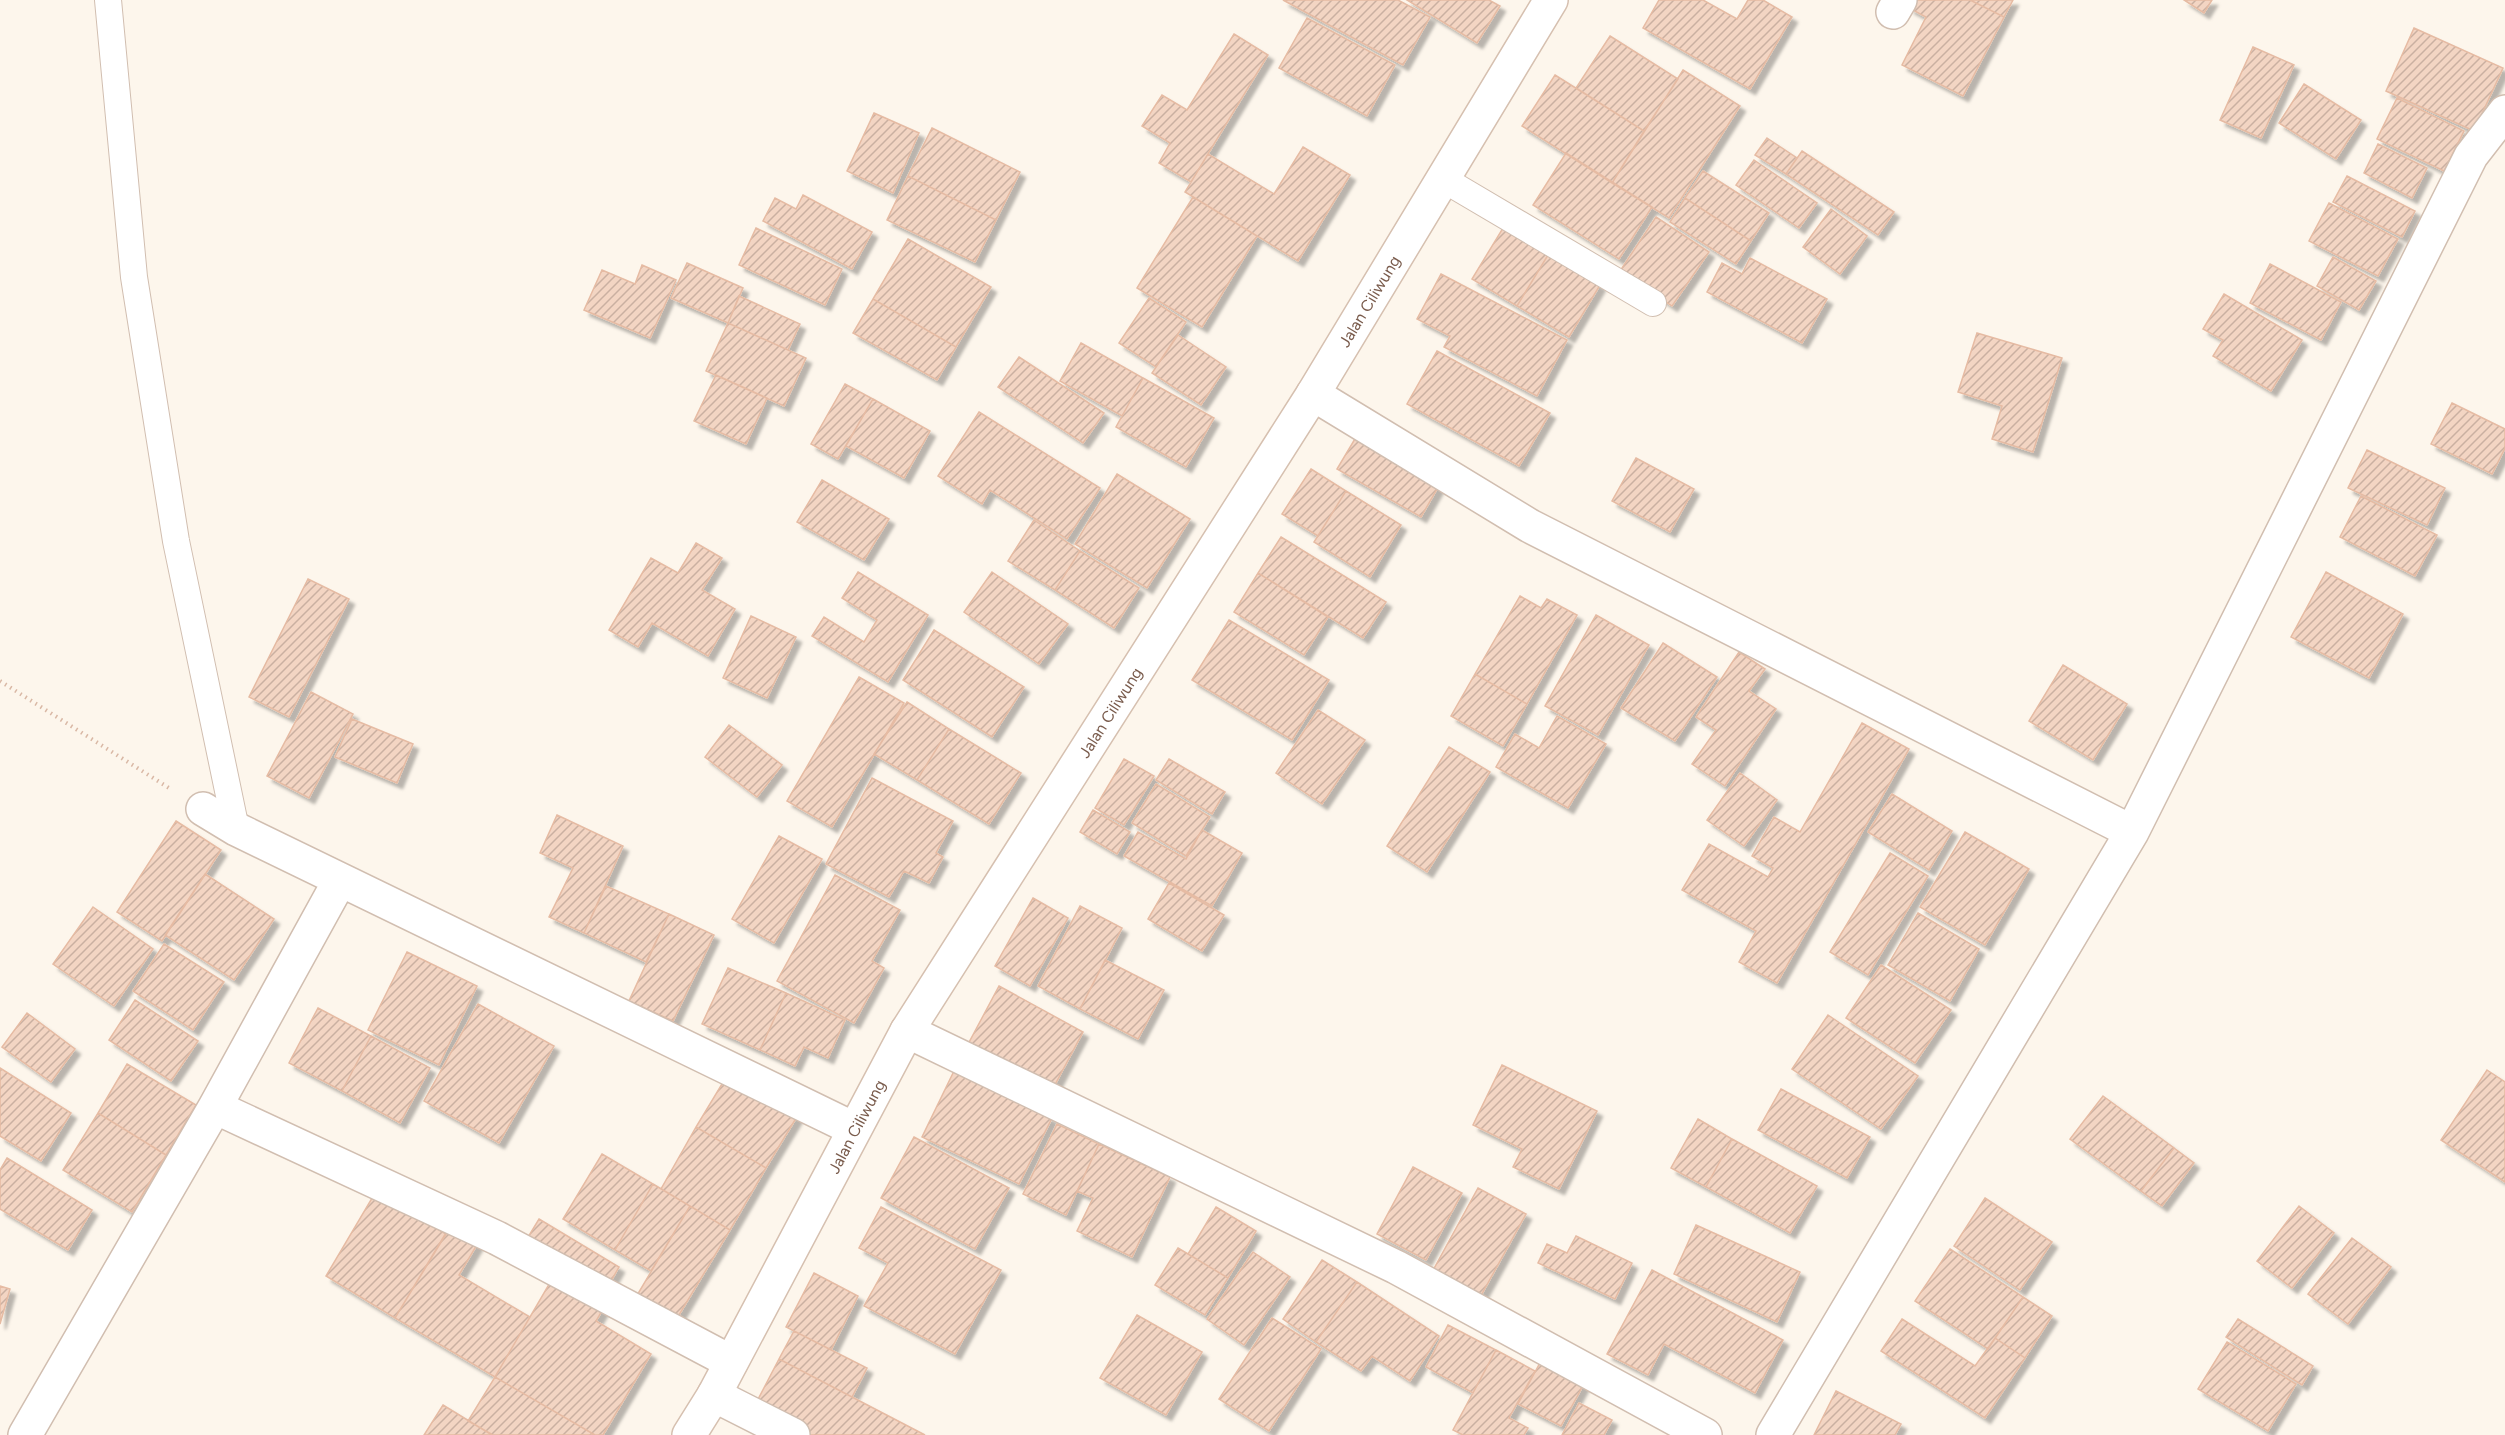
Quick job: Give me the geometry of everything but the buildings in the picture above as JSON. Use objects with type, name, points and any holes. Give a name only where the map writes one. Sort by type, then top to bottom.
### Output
[{"type":"street","name":"Jalan Ciliwung","points":[[689,1435],[714,1395],[907,1031],[1313,394],[1551,0]]},
{"type":"street","points":[[1773,1435],[2132,832],[2470,156],[2505,112]]},
{"type":"street","points":[[1313,394],[1530,526],[2132,832]]},
{"type":"street","points":[[203,809],[236,830],[854,1128]]},
{"type":"street","points":[[25,1435],[215,1107],[339,880]]},
{"type":"street","points":[[907,1031],[1396,1267],[1705,1435]]},
{"type":"street","points":[[215,1107],[497,1238],[731,1362]]},
{"type":"street","points":[[714,1395],[793,1435]]},
{"type":"lane","points":[[108,0],[134,277],[176,541],[236,830]]},
{"type":"lane","points":[[1443,179],[1653,303]]},
{"type":"path","points":[[0,681],[203,809]]}]
